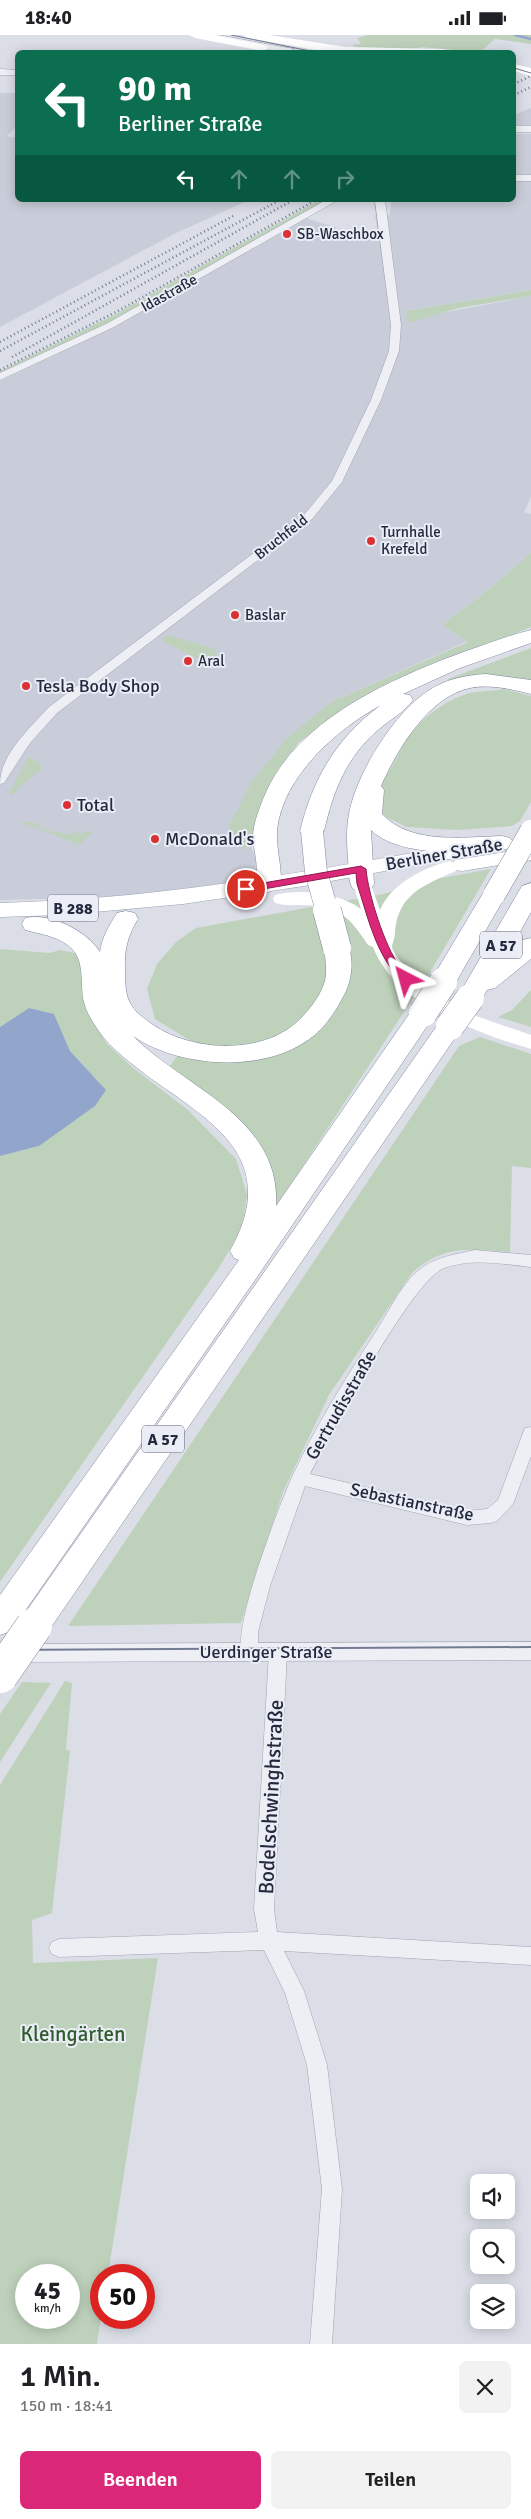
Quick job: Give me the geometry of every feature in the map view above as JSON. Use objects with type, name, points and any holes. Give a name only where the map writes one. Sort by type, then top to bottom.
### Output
[{"type":"highway","points":[[126,919],[116,932],[112,947],[112,982],[118,1004],[136,1026],[160,1041],[187,1051],[221,1054],[256,1051],[285,1041],[310,1026],[324,1009],[333,993],[339,972],[337,948],[316,872],[312,831],[318,801],[333,768],[356,738],[379,716],[421,687],[531,637]]},
{"type":"highway","points":[[273,892],[264,849],[271,808],[283,783],[298,760],[319,738],[365,704],[399,687],[531,637]]},
{"type":"highway","points":[[362,876],[358,838],[364,795],[375,771],[414,713],[437,693],[460,683],[483,680],[512,682],[531,687]]},
{"type":"highway","points":[[375,771],[370,815],[386,831],[406,839],[430,843],[502,843]]},
{"type":"highway","name":"A 57","points":[[0,1621],[230,1295],[423,1013],[531,831]]},
{"type":"highway","name":"A 57","points":[[0,1675],[472,995],[528,895]]},
{"type":"highway","points":[[34,924],[75,938],[84,947],[92,962],[99,1010],[114,1032],[139,1056],[226,1121],[246,1142],[256,1161],[263,1187],[262,1209],[255,1235],[229,1273],[230,1295]]},
{"type":"highway","points":[[472,995],[531,946]]},
{"type":"main road","points":[[195,35],[289,50],[341,37],[348,45],[362,50]]},
{"type":"main road","points":[[248,35],[289,50]]},
{"type":"main road","points":[[516,68],[531,72]]},
{"type":"main road","name":"Berliner Straße","points":[[0,924],[126,919],[362,876],[502,843],[531,839]]},
{"type":"main road","name":"Berliner Straße","points":[[362,876],[449,867],[531,854]]},
{"type":"main road","points":[[384,950],[388,914],[395,901],[418,881],[449,867]]},
{"type":"main road","points":[[362,876],[384,950]]},
{"type":"main road","points":[[273,892],[341,906],[356,915],[384,950],[397,970],[436,1003],[456,1015],[484,1027],[531,1042]]},
{"type":"main road","name":"Berliner Straße","points":[[0,910],[147,903],[273,892]]},
{"type":"street","points":[[210,37],[218,42],[244,47],[248,50]]},
{"type":"street","points":[[0,73],[15,73]]},
{"type":"street","points":[[516,129],[531,129]]},
{"type":"street","points":[[516,178],[531,178]]},
{"type":"street","name":"Idastraße","points":[[0,377],[111,325],[329,202]]},
{"type":"street","name":"Bruchfeld","points":[[0,780],[25,741],[53,710],[308,517],[338,482],[380,390],[395,344],[396,325],[380,202]]},
{"type":"street","name":"Gertrudisstraße","points":[[249,1652],[249,1632],[261,1586],[300,1478],[336,1406],[414,1285],[438,1265],[475,1256],[531,1261]]},
{"type":"street","name":"Sebastianstraße","points":[[300,1478],[478,1518],[492,1515],[505,1504],[531,1433]]},
{"type":"street","name":"Uerdinger Straße","points":[[0,1653],[531,1651]]},
{"type":"street","name":"Bodelschwinghstraße","points":[[278,1653],[264,1909],[269,1941],[294,1991],[317,2065],[332,2189],[321,2344]]},
{"type":"street","points":[[59,1947],[269,1941],[531,1956]]},
{"type":"shaded area","points":[[0,93],[15,93],[15,128],[7,136],[15,138],[15,202],[245,202],[174,234],[0,327]]},
{"type":"shaded area","points":[[531,108],[531,125],[516,125],[516,114]]},
{"type":"shaded area","points":[[516,134],[531,134],[531,290],[406,311],[437,314],[531,296],[531,497],[524,512],[531,514],[531,553],[483,594],[442,625],[468,641],[331,702],[252,781],[244,851],[250,843],[257,863],[253,879],[224,888],[86,898],[0,900],[0,381],[114,327],[306,218],[337,228],[334,231],[343,234],[378,234],[375,215],[390,215],[391,202],[516,202]]},
{"type":"green space","points":[[368,35],[531,35],[531,44],[495,39],[482,50],[421,47],[416,49],[356,47],[352,45],[361,44],[357,38]]},
{"type":"green space","points":[[315,202],[322,202],[119,318],[0,375],[0,371],[114,315]]},
{"type":"green space","points":[[531,290],[531,296],[459,308],[408,323],[406,311]]},
{"type":"green space","points":[[531,553],[531,627],[363,697],[299,742],[263,798],[250,843],[243,851],[229,826],[252,781],[288,737],[331,702],[468,642],[442,625],[483,594]]},
{"type":"green space","points":[[168,635],[215,649],[217,656],[202,661],[161,640]]},
{"type":"green space","points":[[531,648],[531,681],[489,677],[447,683],[448,679]]},
{"type":"green space","points":[[504,689],[531,696],[531,802],[520,821],[512,826],[457,830],[407,827],[384,816],[379,800],[380,789],[411,732],[434,711],[452,700],[470,693]]},
{"type":"green space","points":[[28,757],[39,762],[42,769],[19,787],[14,795],[9,794]]},
{"type":"green space","points":[[24,821],[39,824],[37,828],[43,829],[47,825],[45,830],[72,835],[75,829],[75,832],[82,834],[84,831],[92,832],[80,845],[23,823]]},
{"type":"green space","points":[[491,869],[429,974],[270,1216],[273,1185],[167,1070],[189,1040],[155,1019],[147,989],[157,964],[176,942],[196,928],[383,894],[436,879]]},
{"type":"green space","points":[[0,949],[50,953],[60,950],[79,954],[86,1010],[107,1044],[133,1068],[188,1110],[236,1159],[247,1194],[242,1229],[218,1269],[0,1582],[0,1156],[39,1146],[106,1090],[70,1051],[54,1014],[29,1008],[0,1027]]},
{"type":"green space","points":[[531,990],[531,1027],[498,1017],[512,1010]]},
{"type":"green space","points":[[480,1037],[531,1054],[531,1168],[512,1166],[510,1252],[470,1250],[447,1253],[435,1257],[412,1273],[329,1395],[283,1492],[241,1623],[68,1626],[459,1046]]},
{"type":"green space","name":"Kleingärten","points":[[65,1681],[72,1683],[66,1749],[70,1751],[52,1913],[32,1920],[33,1963],[158,1958],[110,2264],[90,2264],[90,2329],[99,2329],[97,2344],[0,2344],[0,1785]]},
{"type":"green space","points":[[22,1682],[51,1683],[0,1762],[0,1714]]},
{"type":"water","points":[[29,1008],[54,1014],[70,1051],[106,1090],[95,1106],[39,1146],[0,1156],[0,1027]]},
{"type":"waterway","points":[[515,35],[531,39]]},
{"type":"tram line","points":[[231,35],[305,50]]},
{"type":"tram line","points":[[516,69],[531,73]]},
{"type":"tram line","points":[[0,1650],[531,1647]]},
{"type":"railway","points":[[516,83],[531,76]]},
{"type":"railway","points":[[516,94],[531,87]]},
{"type":"railway","points":[[0,351],[276,202]]},
{"type":"railway","points":[[12,357],[289,202]]},
{"type":"railway","points":[[0,370],[116,312],[312,202]]},
{"type":"railway","points":[[0,342],[235,215]]},
{"type":"place","name":"SB-Waschbox","points":[[287,234]]},
{"type":"place","name":"Turnhalle Krefeld","points":[[371,541]]},
{"type":"place","name":"Baslar","points":[[235,615]]},
{"type":"place","name":"Aral","points":[[188,661]]},
{"type":"place","name":"Tesla Body Shop","points":[[26,686]]},
{"type":"place","name":"Total","points":[[67,805]]},
{"type":"place","name":"McDonald's","points":[[155,839]]},
{"type":"route","points":[[246,889],[361,869],[362,884],[376,921],[384,950],[397,970],[406,979]]}]
